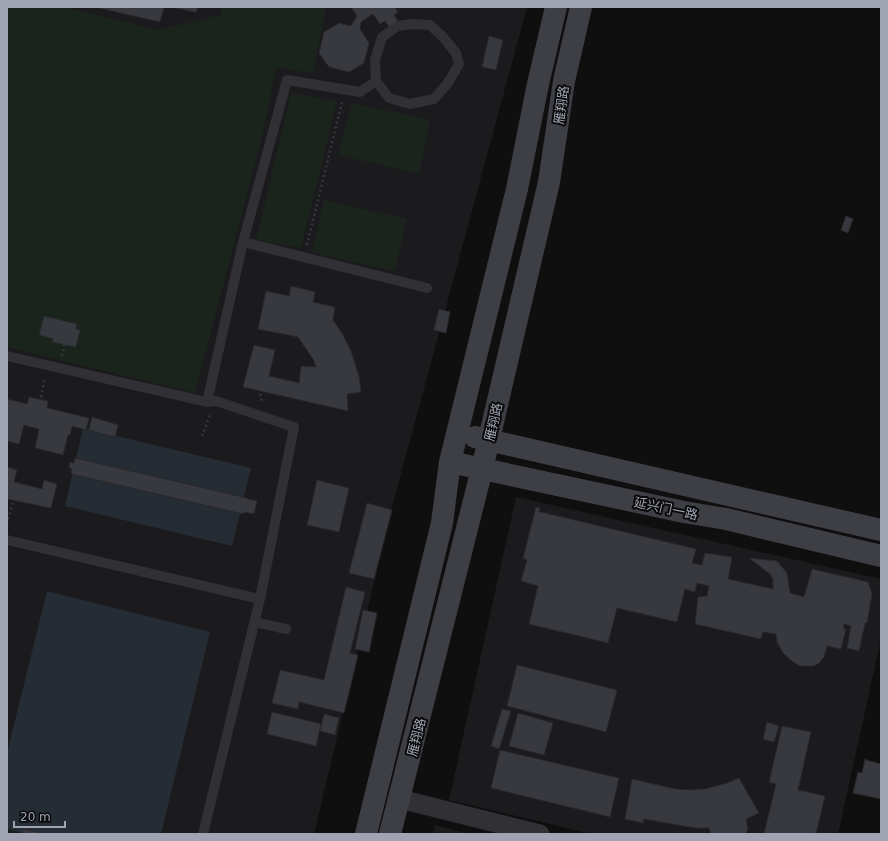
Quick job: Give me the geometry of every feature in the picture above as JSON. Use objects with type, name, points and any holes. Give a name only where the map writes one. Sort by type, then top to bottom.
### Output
[{"type":"main road","name":"雁翔路","points":[[366,834],[442,523],[450,462],[517,189],[538,84],[556,7]]},
{"type":"main road","name":"雁翔路","points":[[390,834],[482,469],[550,182],[564,81],[581,7]]},
{"type":"main road","name":"延兴门一路","points":[[458,432],[881,530]]},
{"type":"main road","name":"延兴门一路","points":[[450,462],[726,520],[881,556]]},
{"type":"street","points":[[400,799],[540,834]]},
{"type":"lane","points":[[412,24],[430,25],[443,37],[456,53],[459,64],[448,82],[434,99],[410,104],[389,98],[376,81],[375,60],[382,37],[398,26],[412,24]]},
{"type":"lane","points":[[211,402],[243,242],[287,80],[360,92],[376,81]]},
{"type":"lane","points":[[243,242],[427,288]]},
{"type":"lane","points":[[7,356],[211,402],[294,426],[260,599],[202,834]]},
{"type":"lane","points":[[7,540],[260,599]]},
{"type":"lane","points":[[254,622],[286,630]]},
{"type":"path","points":[[304,257],[345,90]]},
{"type":"path","points":[[41,397],[47,366]]},
{"type":"path","points":[[202,436],[211,402]]},
{"type":"path","points":[[7,524],[13,502]]},
{"type":"shaded area","points":[[7,7],[527,7],[391,511],[314,834],[7,834]]},
{"type":"shaded area","points":[[7,7],[65,7],[158,30],[220,15],[222,7],[326,7],[313,73],[276,68],[264,129],[195,393],[7,347]]},
{"type":"shaded area","points":[[291,93],[337,101],[301,248],[256,240]]},
{"type":"shaded area","points":[[352,103],[430,120],[419,174],[338,155]]},
{"type":"shaded area","points":[[324,200],[407,219],[395,271],[312,253]]},
{"type":"shaded area","points":[[83,428],[251,468],[232,546],[65,506]]},
{"type":"shaded area","points":[[516,497],[881,579],[881,639],[838,834],[592,834],[449,800]]},
{"type":"shaded area","points":[[47,591],[210,632],[161,834],[26,834],[7,829],[7,753]]},
{"type":"shaded area","points":[[435,825],[469,834],[433,834]]},
{"type":"building","points":[[95,7],[164,7],[160,22]]},
{"type":"building","points":[[171,7],[198,7],[195,12]]},
{"type":"building","points":[[351,7],[395,7],[398,12],[394,15],[399,23],[389,27],[385,21],[380,24],[373,14],[361,22],[360,29],[369,43],[364,63],[349,72],[329,67],[319,53],[324,32],[339,23],[351,26],[357,16]]},
{"type":"building","points":[[489,36],[503,40],[496,70],[482,67]]},
{"type":"building","points":[[846,216],[853,219],[848,233],[841,230]]},
{"type":"building","points":[[291,286],[315,292],[313,302],[335,307],[333,320],[351,351],[359,376],[361,392],[347,394],[348,411],[243,387],[254,345],[275,350],[269,376],[299,383],[301,366],[316,367],[313,359],[298,337],[258,329],[266,291],[289,296]]},
{"type":"building","points":[[439,309],[450,312],[446,333],[434,330]]},
{"type":"building","points":[[44,316],[77,324],[76,329],[80,330],[76,347],[52,342],[53,339],[39,335]]},
{"type":"building","points":[[29,397],[48,401],[47,408],[89,418],[86,430],[72,426],[63,455],[35,448],[39,429],[24,425],[19,444],[7,441],[7,399],[27,404]]},
{"type":"building","points":[[92,417],[118,425],[115,437],[89,430]]},
{"type":"building","points":[[75,458],[257,501],[254,514],[244,512],[243,514],[71,474],[72,469],[69,468],[70,462],[74,463]]},
{"type":"building","points":[[7,467],[17,470],[14,482],[42,489],[44,480],[57,484],[51,508],[7,499]]},
{"type":"building","points":[[317,480],[349,488],[339,532],[307,525]]},
{"type":"building","points":[[367,503],[392,510],[374,579],[349,573]]},
{"type":"building","points":[[536,507],[540,508],[539,512],[696,549],[692,563],[702,565],[705,553],[732,557],[728,579],[773,589],[773,580],[771,575],[749,558],[777,561],[787,573],[790,593],[804,597],[812,569],[868,582],[872,594],[867,623],[865,623],[859,651],[847,648],[851,626],[844,624],[843,628],[846,629],[841,649],[827,646],[824,657],[819,663],[814,666],[800,666],[783,653],[777,642],[776,634],[763,632],[761,639],[695,624],[698,597],[707,596],[709,586],[697,583],[695,592],[685,589],[677,622],[617,608],[608,643],[529,624],[538,586],[521,581],[527,560],[523,558]]},
{"type":"building","points":[[346,587],[365,592],[350,653],[358,655],[344,713],[299,702],[298,709],[272,703],[280,670],[324,680]]},
{"type":"building","points":[[363,610],[377,613],[369,652],[355,649]]},
{"type":"building","points":[[517,665],[617,690],[606,732],[507,706]]},
{"type":"building","points":[[502,709],[511,711],[499,749],[491,746]]},
{"type":"building","points":[[272,712],[321,724],[316,746],[267,734]]},
{"type":"building","points":[[518,713],[553,723],[544,755],[509,746]]},
{"type":"building","points":[[324,714],[339,718],[335,735],[320,731]]},
{"type":"building","points":[[767,722],[779,726],[774,742],[763,739]]},
{"type":"building","points":[[782,726],[811,732],[798,790],[825,796],[816,834],[764,834],[776,784],[769,782]]},
{"type":"building","points":[[500,750],[619,778],[610,817],[491,788]]},
{"type":"building","points":[[865,759],[881,764],[881,799],[853,793],[858,772],[862,773]]},
{"type":"building","points":[[739,778],[759,813],[746,819],[748,828],[746,834],[711,834],[709,828],[695,828],[644,819],[643,823],[625,819],[632,779],[675,789],[692,790],[705,789]]},
{"type":"building","points":[[23,829],[42,833],[42,834],[22,834]]}]
